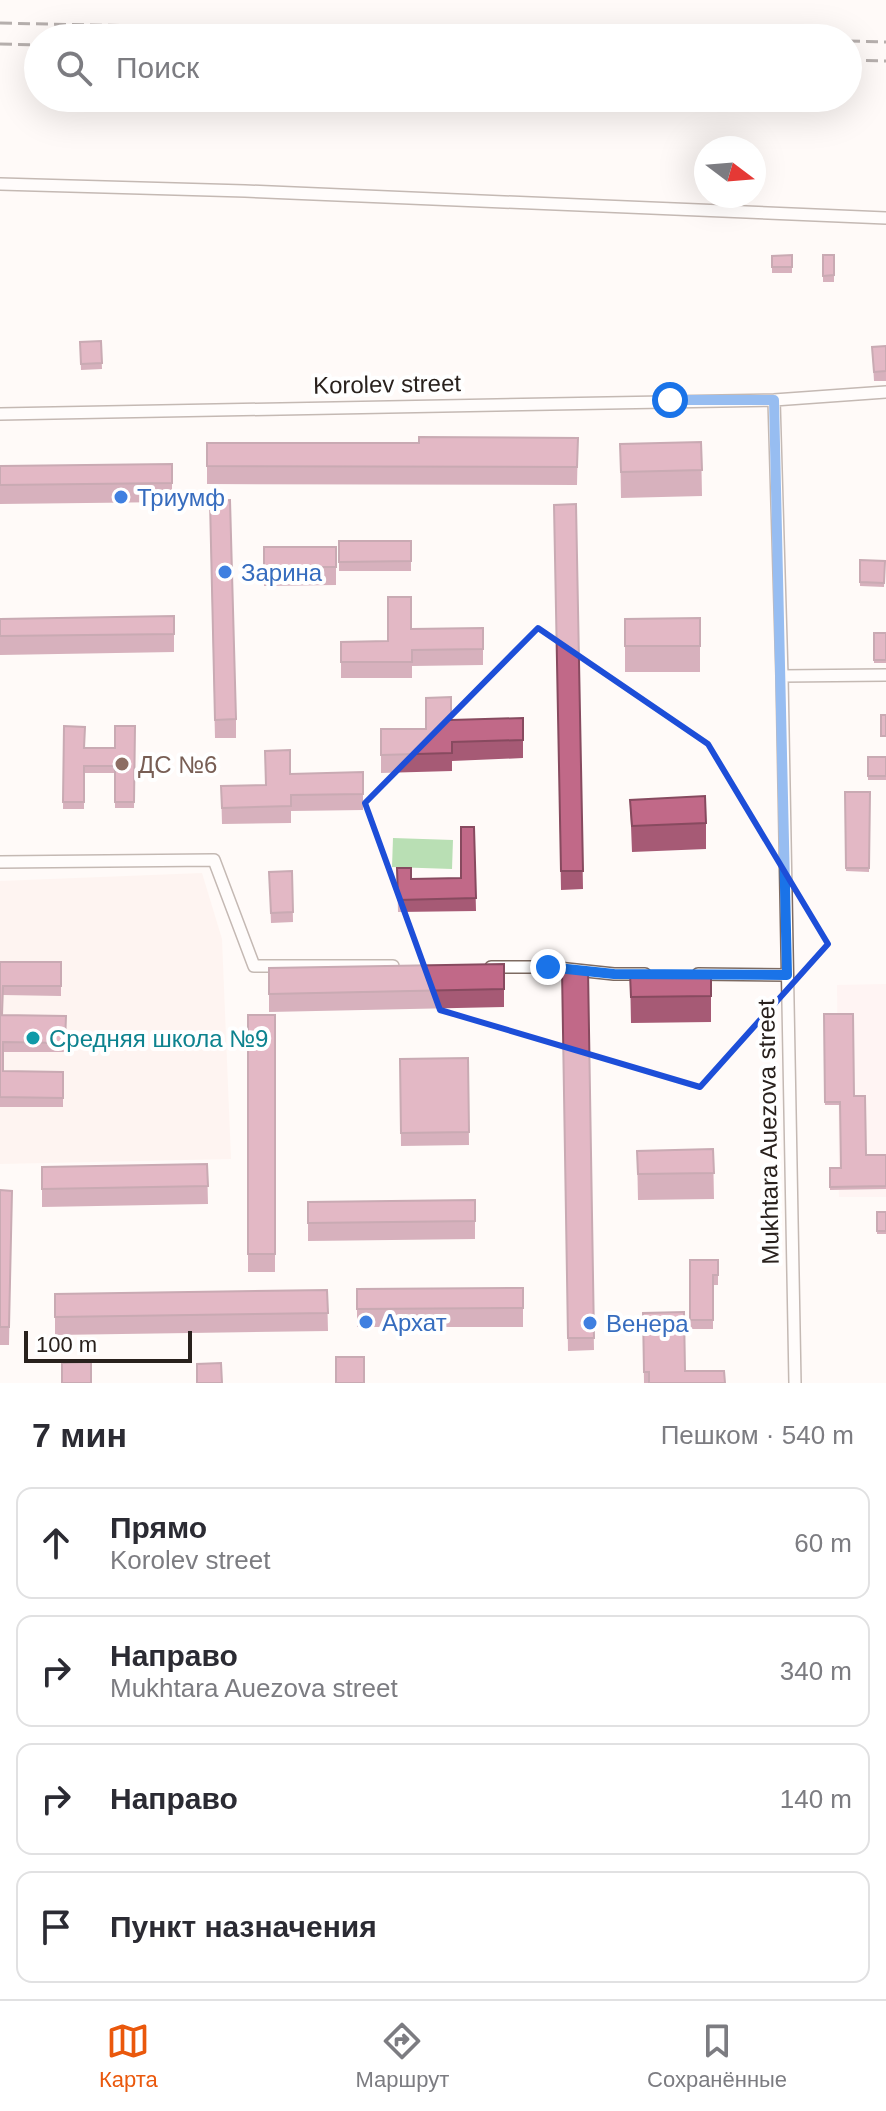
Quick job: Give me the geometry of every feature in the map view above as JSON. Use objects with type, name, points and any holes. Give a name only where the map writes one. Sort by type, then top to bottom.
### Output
[{"type":"street","points":[[0,184],[886,218]]},
{"type":"street","name":"Korolev street","points":[[0,414],[774,400],[886,392]]},
{"type":"street","name":"Mukhtara Auezova street","points":[[774,400],[795,1383]]},
{"type":"street","points":[[782,676],[886,675]]},
{"type":"street","points":[[0,862],[214,860],[254,966],[409,967]]},
{"type":"street","points":[[471,967],[548,967],[614,974],[659,974]]},
{"type":"street","points":[[688,974],[787,975]]},
{"type":"highlighted area","points":[[538,628],[708,744],[828,944],[700,1087],[440,1010],[365,803]]},
{"type":"shaded area","points":[[202,873],[222,939],[231,1159],[0,1164],[0,881]]},
{"type":"shaded area","points":[[886,984],[886,1197],[839,1197],[837,985]]},
{"type":"green space","points":[[393,838],[453,840],[452,869],[392,867]]},
{"type":"building","points":[[792,255],[792,267],[772,267],[772,256]]},
{"type":"building","points":[[823,255],[834,255],[834,275],[823,276]]},
{"type":"building","points":[[101,341],[102,363],[81,364],[80,342]]},
{"type":"building","points":[[886,346],[886,371],[874,372],[872,347]]},
{"type":"building","points":[[419,437],[578,438],[577,467],[207,466],[207,443],[419,443]]},
{"type":"building","points":[[701,442],[702,470],[621,472],[620,444]]},
{"type":"building","points":[[172,464],[172,483],[0,485],[0,466]]},
{"type":"building","points":[[230,500],[236,719],[215,720],[210,501]]},
{"type":"building","points":[[576,504],[583,871],[561,871],[554,505]]},
{"type":"building","points":[[339,541],[411,541],[411,561],[339,562]]},
{"type":"building","points":[[264,547],[336,547],[336,567],[264,567]]},
{"type":"building","points":[[860,560],[885,561],[884,583],[860,582]]},
{"type":"building","points":[[388,597],[411,597],[411,629],[483,628],[483,649],[412,650],[412,662],[341,662],[341,642],[388,641]]},
{"type":"building","points":[[174,616],[174,634],[0,636],[0,619]]},
{"type":"building","points":[[700,618],[700,646],[625,646],[625,619]]},
{"type":"building","points":[[874,633],[886,633],[886,660],[874,660]]},
{"type":"building","points":[[451,697],[451,720],[523,718],[523,740],[452,742],[452,753],[381,755],[381,729],[426,729],[426,698]]},
{"type":"building","points":[[881,715],[886,715],[886,736],[881,736]]},
{"type":"building","points":[[64,726],[85,727],[84,748],[115,748],[115,726],[135,726],[134,802],[115,802],[115,766],[84,766],[84,802],[63,802]]},
{"type":"building","points":[[290,750],[290,774],[363,772],[363,794],[291,795],[291,806],[222,808],[221,786],[266,785],[265,751]]},
{"type":"building","points":[[868,757],[886,757],[886,776],[868,776]]},
{"type":"building","points":[[845,792],[870,792],[869,868],[846,868]]},
{"type":"building","points":[[705,796],[706,823],[632,826],[630,800]]},
{"type":"building","points":[[461,827],[474,827],[476,898],[398,900],[397,868],[411,868],[411,879],[461,878]]},
{"type":"building","points":[[292,871],[293,912],[271,913],[269,872]]},
{"type":"building","name":"Средняя школа №9","points":[[0,962],[61,962],[61,986],[3,986],[2,1015],[66,1016],[65,1043],[3,1042],[3,1071],[63,1072],[63,1098],[0,1097]]},
{"type":"building","points":[[504,964],[504,989],[269,994],[269,968]]},
{"type":"building","points":[[588,969],[594,1338],[568,1338],[562,970]]},
{"type":"building","points":[[711,973],[711,996],[631,997],[630,974]]},
{"type":"building","points":[[824,1014],[853,1014],[854,1096],[865,1096],[866,1155],[886,1155],[886,1186],[830,1187],[830,1168],[841,1168],[840,1102],[825,1102]]},
{"type":"building","points":[[248,1015],[275,1015],[275,1254],[248,1254]]},
{"type":"building","points":[[468,1058],[469,1132],[401,1133],[400,1059]]},
{"type":"building","points":[[713,1149],[714,1173],[638,1174],[637,1151]]},
{"type":"building","points":[[207,1164],[208,1186],[42,1189],[42,1167]]},
{"type":"building","points":[[0,1190],[12,1191],[9,1327],[0,1327]]},
{"type":"building","points":[[475,1200],[475,1221],[308,1223],[308,1202]]},
{"type":"building","points":[[877,1212],[886,1212],[886,1231],[877,1231]]},
{"type":"building","points":[[690,1260],[718,1260],[718,1275],[713,1275],[713,1320],[690,1320]]},
{"type":"building","points":[[523,1288],[523,1308],[357,1309],[357,1289]]},
{"type":"building","points":[[327,1290],[328,1313],[55,1317],[55,1294]]},
{"type":"building","points":[[684,1312],[685,1371],[724,1371],[725,1383],[649,1383],[649,1372],[644,1372],[643,1313]]},
{"type":"building","points":[[336,1357],[364,1357],[364,1383],[336,1383]]},
{"type":"building","points":[[91,1362],[91,1383],[62,1383],[62,1363]]},
{"type":"building","points":[[221,1363],[222,1383],[197,1383],[197,1364]]},
{"type":"railway","points":[[0,23],[47,24]]},
{"type":"railway","points":[[862,41],[886,42]]},
{"type":"railway","points":[[0,44],[24,45]]},
{"type":"railway","points":[[862,60],[886,61]]},
{"type":"place","name":"Триумф","points":[[121,497]]},
{"type":"place","name":"Зарина","points":[[225,572]]},
{"type":"place","name":"ДС №6","points":[[122,764]]},
{"type":"place","name":"Средняя школа №9","points":[[33,1038]]},
{"type":"place","name":"Архат","points":[[366,1322]]},
{"type":"place","name":"Венера","points":[[590,1323]]},
{"type":"route","points":[[548,967],[614,974],[787,975],[774,400],[670,400]]}]
